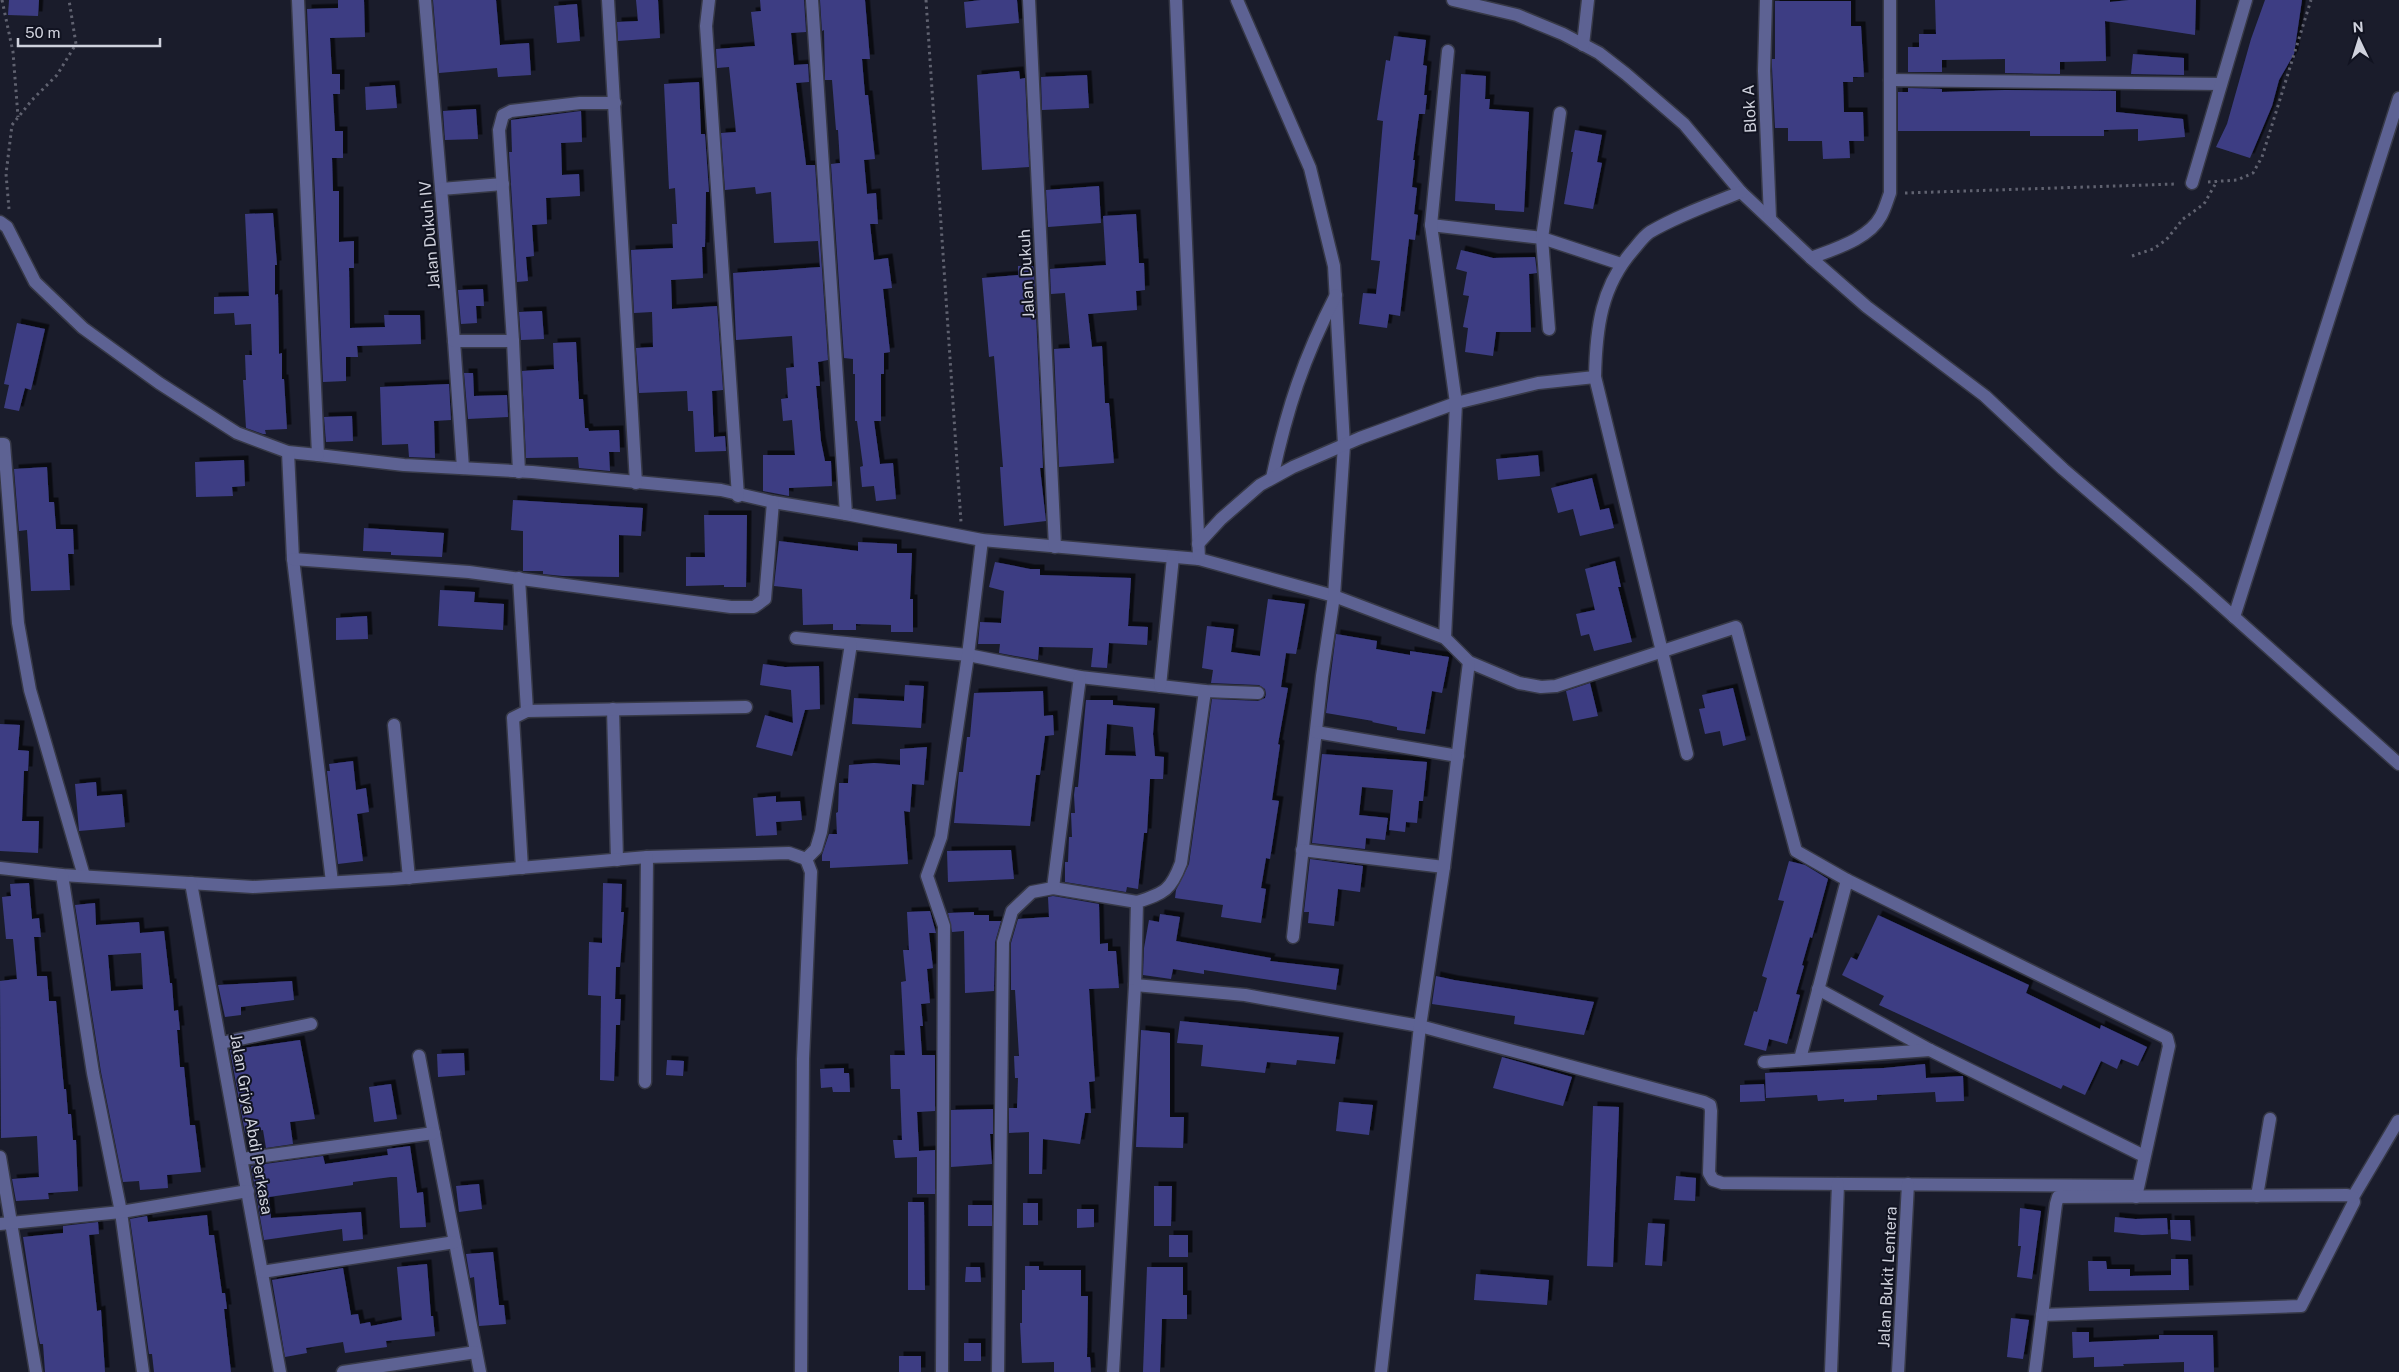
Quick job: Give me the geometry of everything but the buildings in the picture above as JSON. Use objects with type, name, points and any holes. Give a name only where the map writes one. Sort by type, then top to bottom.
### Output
[{"type":"street","points":[[298,0],[318,455]]},
{"type":"street","name":"Jalan Dukuh IV","points":[[424,0],[454,341],[463,468]]},
{"type":"street","points":[[608,0],[636,482]]},
{"type":"street","points":[[709,0],[706,26],[738,496]]},
{"type":"street","points":[[812,0],[846,514]]},
{"type":"street","name":"Jalan Dukuh","points":[[1028,0],[1055,547]]},
{"type":"street","points":[[1176,0],[1199,559]]},
{"type":"street","points":[[1238,0],[1310,168],[1334,266],[1336,295],[1344,445],[1334,596],[1316,732],[1293,937]]},
{"type":"street","points":[[1453,0],[1517,15],[1599,53],[1626,74],[1684,124],[1741,192],[1811,258],[1867,307],[1985,396],[2063,468],[2399,764]]},
{"type":"street","points":[[1583,45],[1588,0]]},
{"type":"street","name":"Blok A","points":[[1766,0],[1764,71],[1770,218]]},
{"type":"street","points":[[1811,258],[1838,248],[1868,231],[1880,217],[1890,193],[1890,0]]},
{"type":"street","points":[[2192,183],[2246,0]]},
{"type":"street","points":[[1445,638],[1456,403],[1431,224],[1448,51]]},
{"type":"street","points":[[1890,80],[2221,84]]},
{"type":"street","points":[[2234,617],[2399,98]]},
{"type":"street","points":[[519,472],[513,341],[499,130],[503,115],[511,111],[580,103],[615,104]]},
{"type":"street","points":[[1549,330],[1542,238],[1560,113]]},
{"type":"street","points":[[440,188],[503,184]]},
{"type":"street","points":[[1687,754],[1595,377],[1598,324],[1607,290],[1621,264],[1648,233],[1741,192]]},
{"type":"street","points":[[1431,224],[1542,238],[1621,264]]},
{"type":"street","points":[[3,225],[35,282],[83,328],[159,382],[237,433],[288,452],[404,465],[519,472],[721,490],[738,496],[982,540],[1199,559],[1334,596],[1445,638],[1469,662],[1519,684],[1541,687],[1556,686],[1736,627],[1796,851],[1847,880],[2167,1038],[2169,1046],[2137,1191]]},
{"type":"street","points":[[1272,478],[1284,423],[1298,379],[1316,335],[1336,295]]},
{"type":"street","points":[[454,341],[513,341]]},
{"type":"street","points":[[1198,544],[1222,519],[1260,485],[1293,467],[1344,445],[1456,403],[1538,383],[1595,377]]},
{"type":"street","points":[[0,444],[4,444],[18,622],[30,690],[84,876]]},
{"type":"street","points":[[288,452],[293,558],[332,882]]},
{"type":"street","points":[[293,558],[469,572],[731,607],[754,607],[765,599],[773,502]]},
{"type":"street","points":[[942,1372],[944,926],[927,876],[941,837],[968,656],[982,540]]},
{"type":"street","points":[[1160,686],[1174,557]]},
{"type":"street","points":[[519,578],[527,711]]},
{"type":"street","points":[[796,638],[968,656],[1080,677],[1205,691],[1258,693]]},
{"type":"street","points":[[806,858],[816,849],[826,808],[851,644]]},
{"type":"street","points":[[1381,1372],[1420,1026],[1444,867],[1469,662]]},
{"type":"street","points":[[1053,888],[1080,677]]},
{"type":"street","points":[[998,1372],[1003,942],[1012,911],[1032,892],[1053,888],[1137,902],[1164,892],[1174,883],[1181,863],[1205,691]]},
{"type":"street","points":[[522,868],[513,718],[527,711],[746,707]]},
{"type":"street","points":[[613,709],[617,860]]},
{"type":"street","points":[[394,725],[409,878]]},
{"type":"street","points":[[1316,732],[1458,756]]},
{"type":"street","points":[[1302,850],[1444,867]]},
{"type":"street","points":[[0,868],[62,875],[253,887],[409,878],[647,857],[789,853],[806,858]]},
{"type":"street","points":[[645,1082],[647,857]]},
{"type":"street","points":[[801,1372],[803,1059],[812,872],[806,858]]},
{"type":"street","points":[[62,875],[93,1073],[121,1212],[143,1372]]},
{"type":"street","points":[[1800,1059],[1847,880]]},
{"type":"street","name":"Jalan Griya Abdi Perkasa","points":[[191,883],[280,1372]]},
{"type":"street","points":[[1113,1372],[1135,985],[1137,902]]},
{"type":"street","points":[[1135,985],[1245,995],[1420,1026],[1704,1102],[1710,1105],[1711,1111],[1709,1173],[1713,1180],[1722,1183],[1908,1184],[2257,1196],[2347,1195],[2352,1197]]},
{"type":"street","points":[[1818,989],[1930,1050],[2144,1156]]},
{"type":"street","points":[[221,1043],[311,1024]]},
{"type":"street","points":[[1764,1062],[1930,1050]]},
{"type":"street","points":[[419,1056],[480,1372]]},
{"type":"street","points":[[2257,1196],[2270,1119]]},
{"type":"street","points":[[2042,1315],[2301,1306],[2306,1300],[2354,1202],[2352,1197],[2398,1122]]},
{"type":"street","points":[[242,1159],[434,1133]]},
{"type":"street","points":[[0,1158],[5,1224],[36,1372]]},
{"type":"street","points":[[1831,1372],[1838,1184]]},
{"type":"street","name":"Jalan Bukit Lentera","points":[[1898,1372],[1908,1184]]},
{"type":"street","points":[[5,1224],[121,1212],[248,1191]]},
{"type":"street","points":[[2035,1372],[2058,1197],[2137,1191]]},
{"type":"street","points":[[262,1272],[455,1242]]},
{"type":"street","points":[[343,1372],[476,1352]]},
{"type":"path","points":[[2,0],[13,52],[18,117]]},
{"type":"path","points":[[3,225],[9,211],[6,174],[12,125],[32,100],[58,75],[76,44],[69,0]]},
{"type":"path","points":[[926,0],[962,535]]},
{"type":"path","points":[[1890,193],[2192,183],[2237,180],[2253,173],[2262,157],[2312,0]]},
{"type":"path","points":[[2132,256],[2153,250],[2166,240],[2183,219],[2204,204],[2218,181]]}]
